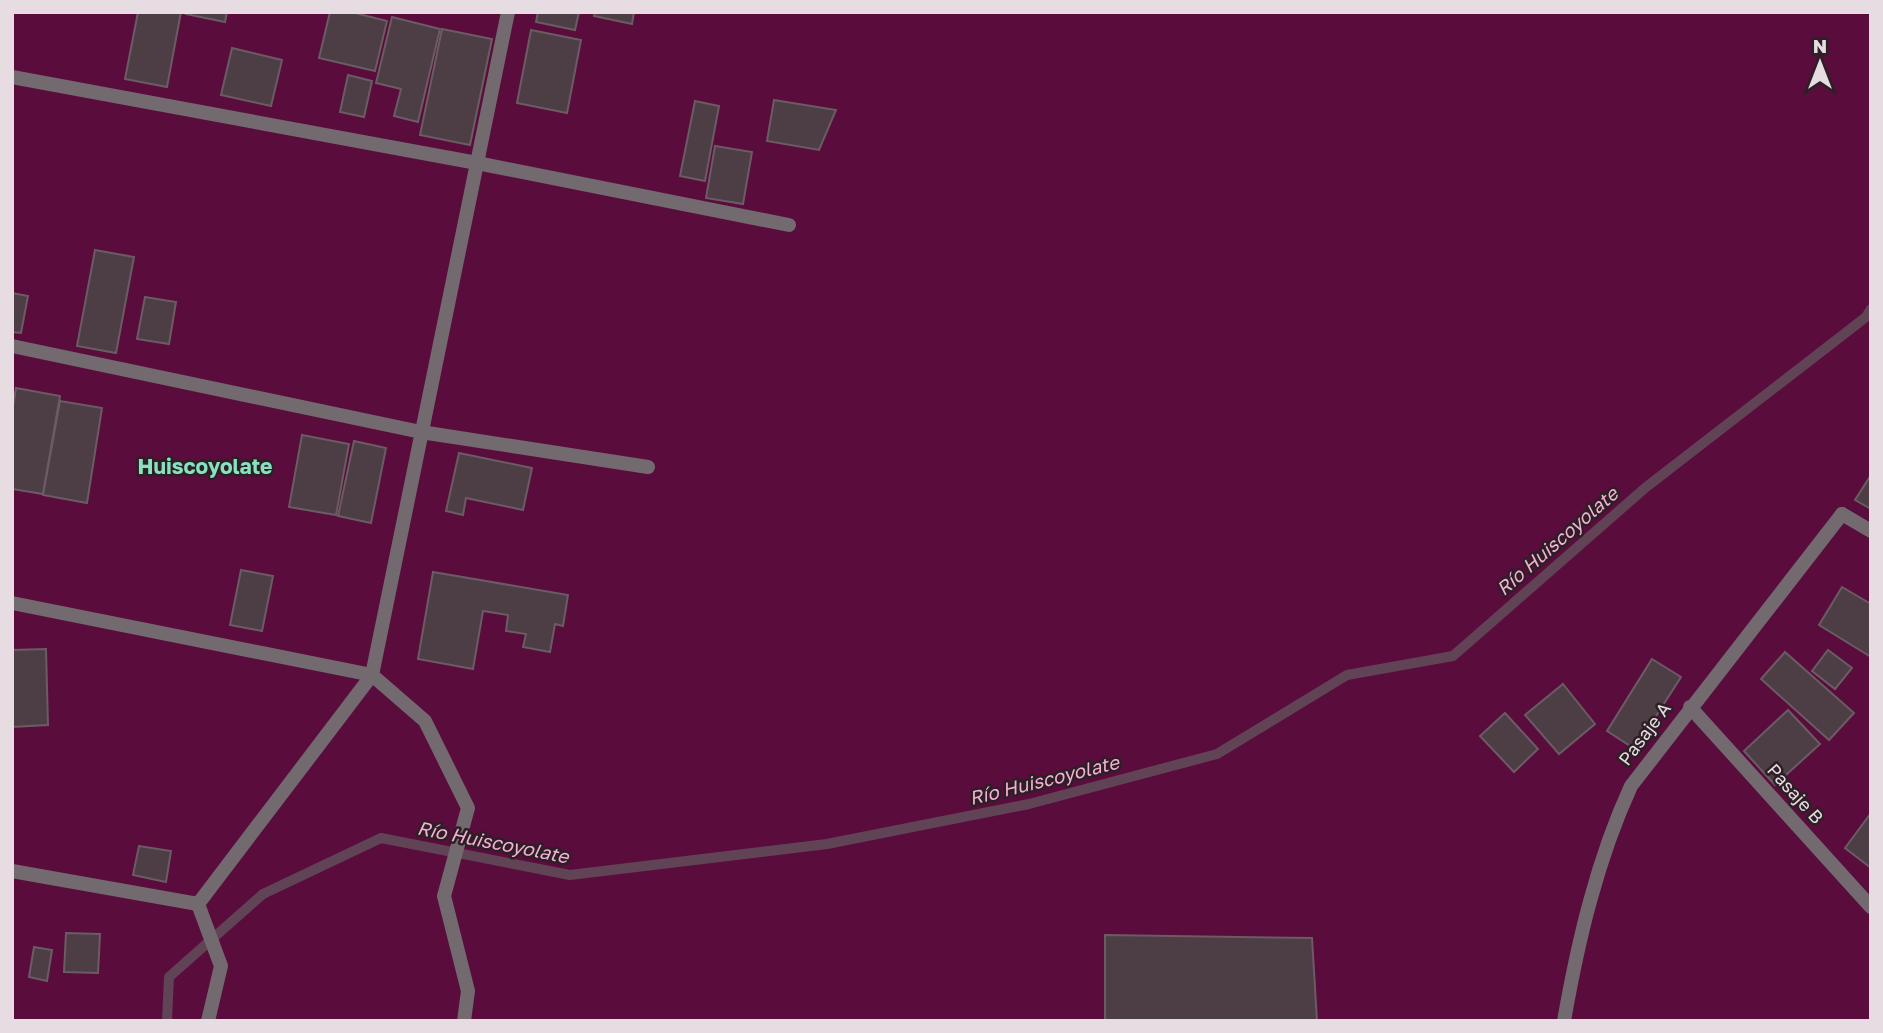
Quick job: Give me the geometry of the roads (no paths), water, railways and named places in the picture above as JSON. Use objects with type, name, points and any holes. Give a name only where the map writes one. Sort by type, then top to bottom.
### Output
[{"type":"street","points":[[198,904],[372,676],[508,12]]},
{"type":"street","points":[[12,77],[477,163],[789,225]]},
{"type":"street","points":[[12,346],[422,432],[649,467]]},
{"type":"street","name":"Pasaje A","points":[[1564,1021],[1575,954],[1615,820],[1631,786],[1842,514],[1871,531]]},
{"type":"street","points":[[12,603],[372,676],[425,721],[468,808],[444,896],[468,991],[464,1021]]},
{"type":"street","name":"Pasaje B","points":[[1690,707],[1871,907]]},
{"type":"street","points":[[12,871],[198,904]]},
{"type":"street","points":[[198,904],[220,966],[208,1021]]},
{"type":"waterway","name":"Río Huiscoyolate","points":[[167,1021],[169,977],[263,894],[381,838],[570,875],[827,844],[1029,804],[1217,754],[1347,675],[1453,656],[1645,488],[1866,317],[1871,309]]},
{"type":"district","name":"Huiscoyolate","points":[[205,467]]}]
